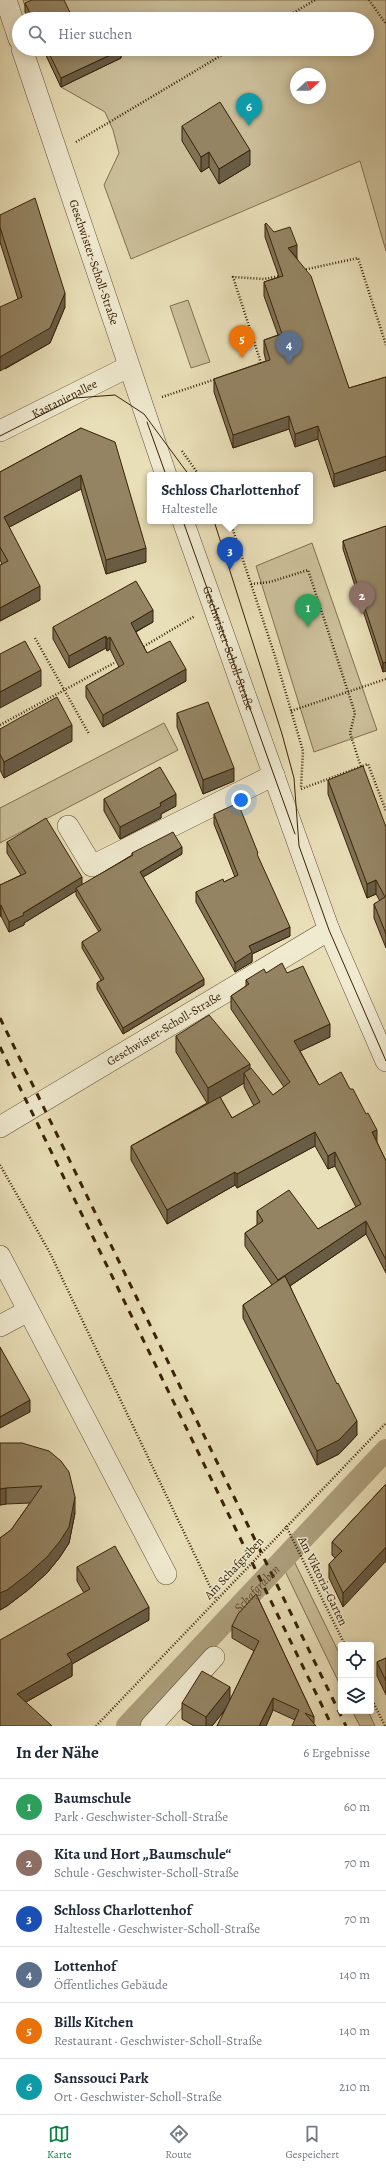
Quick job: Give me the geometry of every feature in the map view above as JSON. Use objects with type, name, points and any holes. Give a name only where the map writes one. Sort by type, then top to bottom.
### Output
[{"type":"street","points":[[6,0],[12,18]]},
{"type":"street","name":"Geschwister-Scholl-Straße","points":[[24,56],[128,367],[165,472]]},
{"type":"street","name":"Kastanienallee","points":[[0,432],[128,367]]},
{"type":"street","name":"Geschwister-Scholl-Straße","points":[[184,524],[329,930],[386,1061]]},
{"type":"street","points":[[68,826],[92,866],[274,775]]},
{"type":"street","name":"Geschwister-Scholl-Straße","points":[[0,1127],[329,930]]},
{"type":"street","points":[[0,1256],[166,1574]]},
{"type":"street","points":[[0,1326],[28,1311]]},
{"type":"street","points":[[151,1726],[214,1657]]},
{"type":"path","points":[[295,12],[315,0]]},
{"type":"path","points":[[370,0],[386,24]]},
{"type":"path","points":[[57,153],[220,56]]},
{"type":"path","points":[[300,271],[358,258],[386,345]]},
{"type":"path","points":[[254,366],[261,363],[233,278],[264,279],[286,274]]},
{"type":"path","points":[[141,405],[218,378]]},
{"type":"path","points":[[231,524],[303,751],[302,795]]},
{"type":"path","points":[[251,584],[270,582],[308,570],[355,713],[350,733],[361,767]]},
{"type":"path","points":[[139,649],[213,605]]},
{"type":"path","points":[[35,638],[89,734]]},
{"type":"path","points":[[0,725],[114,663]]},
{"type":"path","points":[[291,711],[386,679]]},
{"type":"path","points":[[301,789],[368,764],[386,811]]},
{"type":"path","points":[[0,1165],[50,1253],[216,1599]]},
{"type":"path","name":"Am Schafgraben","points":[[96,1726],[386,1423]]},
{"type":"path","name":"Am Viktoria-Garten","points":[[286,1526],[344,1642]]},
{"type":"path","points":[[374,1704],[385,1726]]},
{"type":"shaded area","points":[[23,0],[386,0],[386,251],[360,161],[131,259],[104,185],[119,153],[113,130],[105,112],[61,87],[46,56],[374,56],[374,12],[27,12]]},
{"type":"shaded area","points":[[188,300],[210,362],[191,368],[170,306]]},
{"type":"shaded area","points":[[312,543],[377,730],[314,752],[256,566]]},
{"type":"shaded area","points":[[164,723],[178,750],[0,843],[0,808]]},
{"type":"shaded area","points":[[293,1559],[338,1651],[338,1681],[284,1569]]},
{"type":"shaded area","points":[[354,1714],[369,1714],[375,1726],[360,1726]]},
{"type":"building","points":[[32,0],[64,0],[70,12],[30,12],[25,3]]},
{"type":"building","points":[[50,56],[108,56],[61,78]]},
{"type":"building","points":[[220,102],[250,150],[219,169],[209,152],[201,157],[182,126]]},
{"type":"building","points":[[35,198],[65,293],[50,328],[0,357],[0,307],[22,297],[0,227],[0,215]]},
{"type":"building","points":[[266,223],[274,232],[290,227],[297,245],[288,248],[311,276],[349,388],[386,377],[386,456],[334,474],[318,426],[295,434],[289,416],[233,435],[214,379],[270,360],[264,340],[282,334],[264,282],[283,276],[265,224]]},
{"type":"building","points":[[81,428],[115,442],[146,548],[106,560],[81,475],[4,517],[40,586],[0,608],[0,565],[8,561],[0,547],[0,472]]},
{"type":"building","points":[[386,526],[386,662],[383,663],[343,541]]},
{"type":"building","points":[[136,581],[153,610],[131,623],[147,653],[170,641],[186,669],[103,715],[86,686],[124,664],[110,637],[107,639],[106,636],[69,656],[53,627]]},
{"type":"building","points":[[25,641],[41,670],[0,692],[0,654]]},
{"type":"building","points":[[57,697],[72,725],[4,762],[0,754],[0,729]]},
{"type":"building","points":[[208,702],[234,768],[203,780],[177,713]]},
{"type":"building","points":[[363,766],[386,827],[386,934],[374,904],[385,897],[376,880],[367,884],[328,780]]},
{"type":"building","points":[[160,767],[176,794],[160,803],[161,806],[120,827],[104,799]]},
{"type":"building","points":[[238,803],[258,853],[257,854],[290,927],[249,946],[252,952],[235,963],[196,892],[223,879],[224,882],[238,875],[214,814]]},
{"type":"building","points":[[46,818],[82,877],[23,913],[24,915],[9,922],[1,905],[0,906],[0,885],[26,873],[7,842]]},
{"type":"building","points":[[173,832],[182,847],[140,872],[204,979],[123,1028],[97,983],[104,979],[82,942],[101,930],[76,888],[133,855],[132,853]]},
{"type":"building","points":[[282,963],[287,973],[303,966],[330,1024],[294,1041],[319,1085],[341,1072],[350,1089],[353,1089],[366,1114],[368,1113],[377,1130],[372,1132],[386,1161],[386,1260],[366,1221],[278,1280],[245,1233],[263,1221],[257,1211],[289,1190],[318,1229],[361,1204],[335,1152],[328,1156],[315,1132],[237,1174],[235,1172],[167,1210],[131,1146],[220,1097],[232,1118],[260,1102],[244,1073],[251,1068],[273,1095],[290,1082],[231,996],[249,984],[246,980],[264,969],[266,973]]},
{"type":"building","points":[[209,1015],[250,1064],[208,1088],[176,1036]]},
{"type":"building","points":[[285,1276],[337,1384],[338,1383],[357,1421],[339,1440],[317,1451],[243,1305]]},
{"type":"building","points":[[0,1347],[30,1400],[0,1417]]},
{"type":"building","points":[[0,1443],[22,1443],[49,1451],[61,1461],[69,1472],[75,1497],[69,1527],[60,1541],[47,1557],[28,1574],[7,1590],[0,1593],[0,1538],[11,1530],[42,1486],[0,1489]]},
{"type":"building","points":[[386,1484],[386,1547],[343,1593],[329,1564],[342,1551],[332,1542]]},
{"type":"building","points":[[115,1546],[149,1607],[67,1654],[72,1662],[17,1694],[52,1726],[0,1726],[0,1640],[90,1589],[77,1567]]},
{"type":"building","points":[[256,1594],[314,1717],[305,1713],[316,1726],[292,1726],[299,1710],[273,1698],[259,1726],[217,1726],[259,1641],[232,1626],[238,1614]]},
{"type":"building","points":[[386,1658],[386,1681],[377,1662]]},
{"type":"building","points":[[202,1671],[230,1687],[206,1717],[182,1703]]},
{"type":"waterway","name":"Schafgraben","points":[[127,1726],[386,1450]]},
{"type":"tram line","points":[[0,436],[75,398],[115,395],[144,414],[187,472]]},
{"type":"tram line","points":[[147,422],[165,472]]},
{"type":"tram line","points":[[184,524],[295,834]]},
{"type":"tram line","points":[[215,524],[282,734],[294,778],[299,846],[329,930],[386,1061]]},
{"type":"railway","points":[[0,1018],[346,1726]]},
{"type":"railway","points":[[0,1047],[332,1726]]},
{"type":"place","name":"Sanssouci Park","points":[[249,126]]},
{"type":"place","name":"Bills Kitchen","points":[[242,358]]},
{"type":"place","name":"Lottenhof","points":[[289,364]]},
{"type":"place","name":"Schloss Charlottenhof","points":[[230,570]]},
{"type":"place","name":"Kita und Hort „Baumschule“","points":[[362,615]]},
{"type":"place","name":"Baumschule","points":[[308,627]]}]
